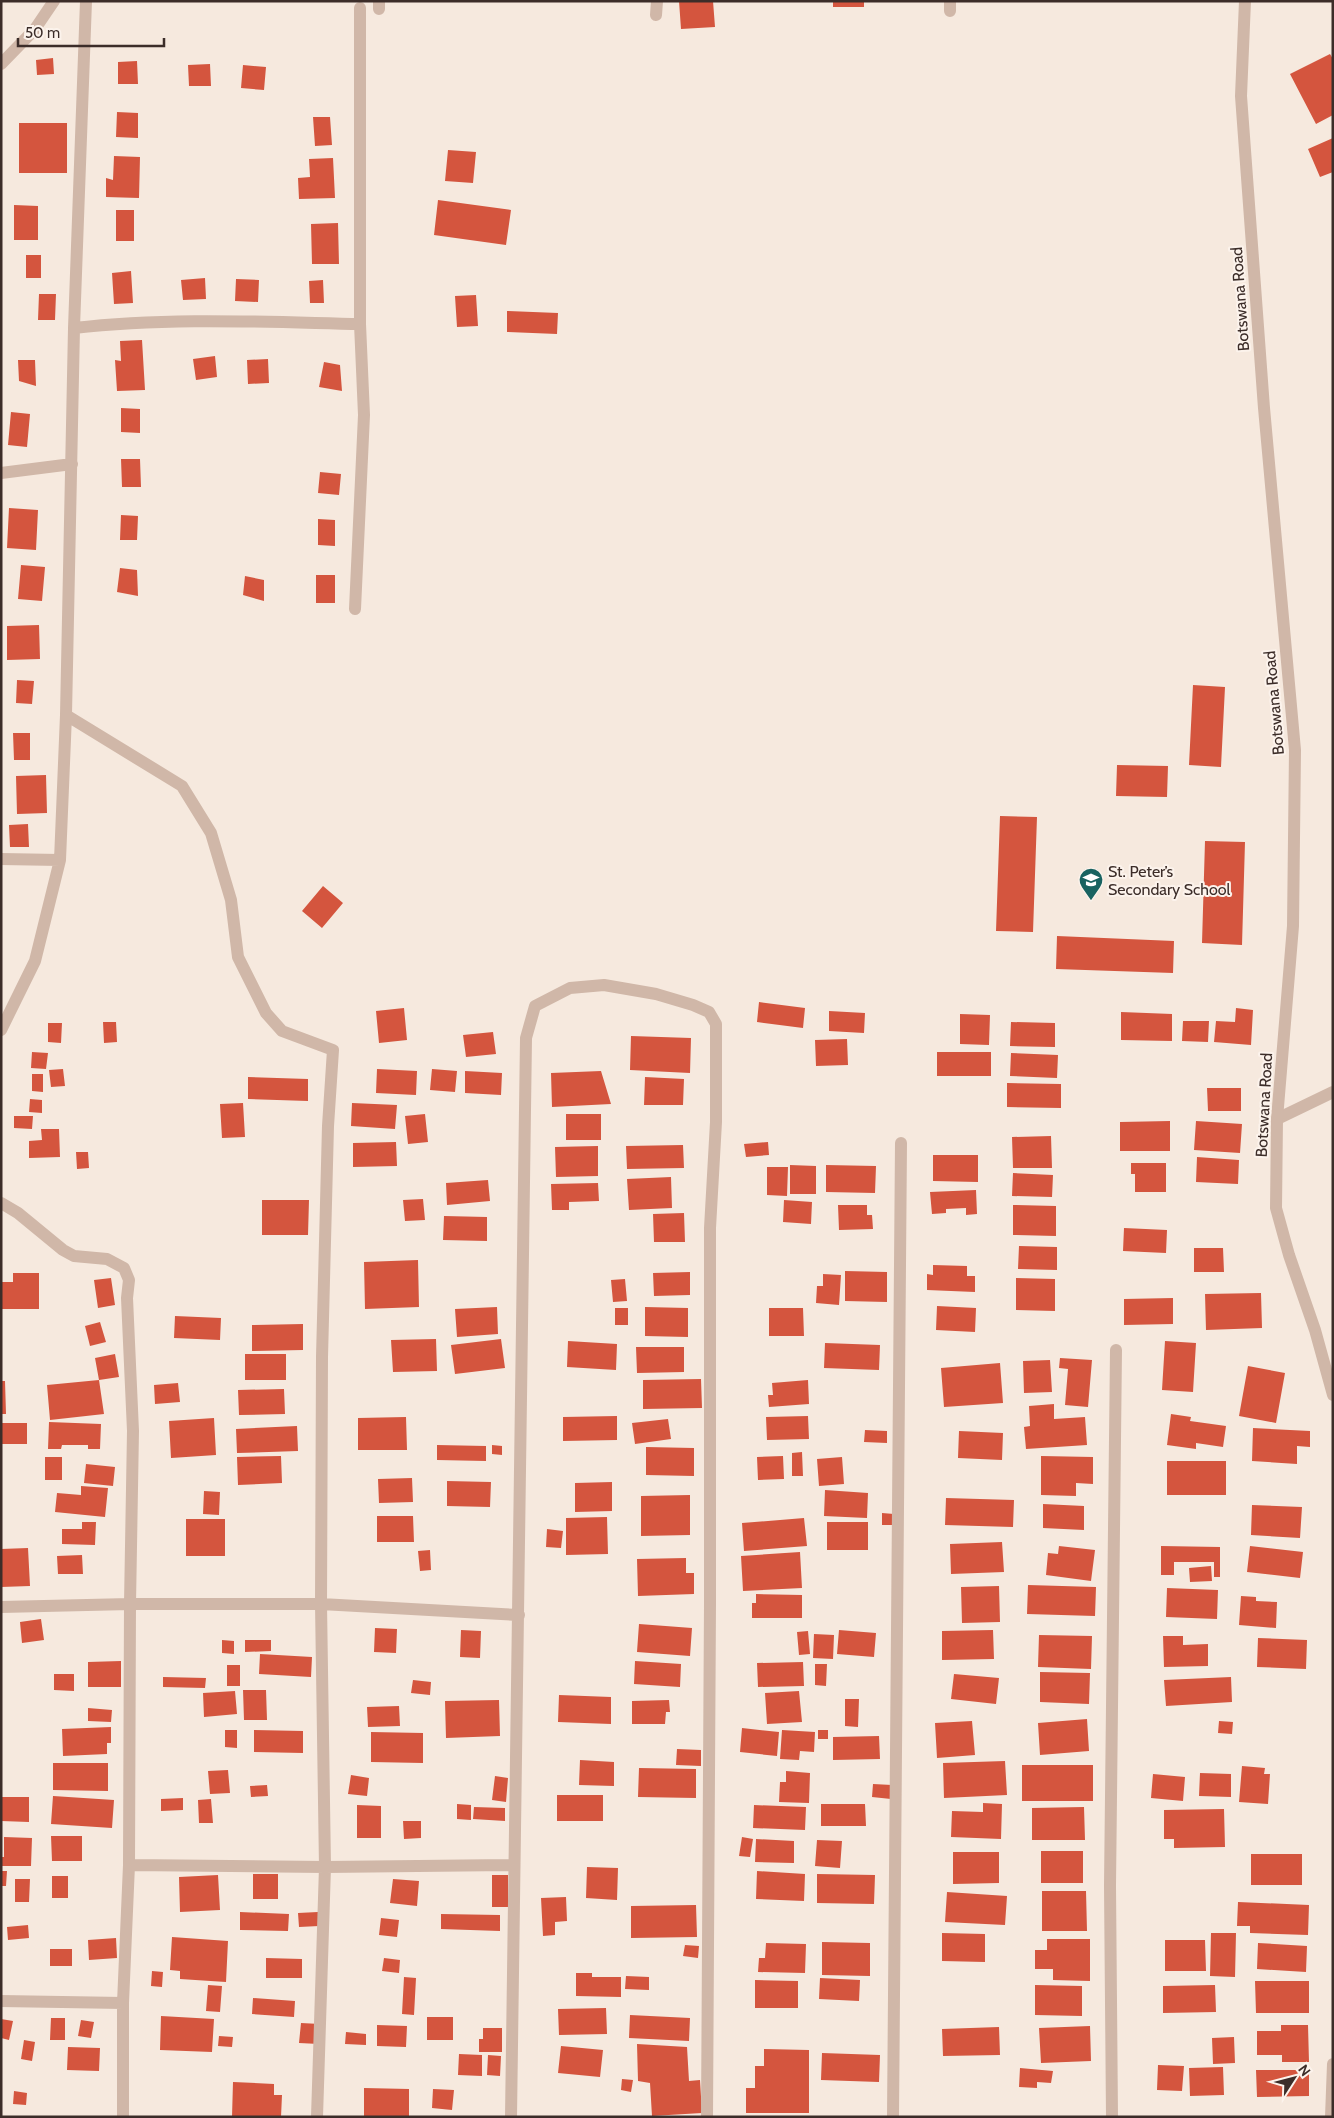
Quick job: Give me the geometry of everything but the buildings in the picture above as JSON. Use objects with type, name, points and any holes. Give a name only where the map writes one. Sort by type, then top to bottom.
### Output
[{"type":"street","points":[[1,64],[35,29],[54,1]]},
{"type":"street","points":[[1,1030],[35,961],[60,860],[66,715],[74,328],[86,1]]},
{"type":"street","points":[[656,16],[657,1]]},
{"type":"street","name":"Botswana Road","points":[[1245,1],[1242,106],[1264,408],[1295,750],[1293,926],[1277,1119],[1276,1208],[1333,1394]]},
{"type":"street","points":[[355,609],[364,415],[360,324],[360,8]]},
{"type":"street","points":[[74,328],[120,323],[192,321],[360,324]]},
{"type":"street","points":[[1,473],[72,464]]},
{"type":"street","points":[[66,715],[182,786],[211,833],[230,900],[238,957],[266,1013],[282,1031],[333,1050],[323,1266],[321,1604],[325,1867],[317,2117]]},
{"type":"street","points":[[1,859],[60,860]]},
{"type":"street","points":[[511,2117],[526,1038],[535,1006],[570,988],[604,984],[656,994],[693,1005],[709,1012],[716,1024],[716,1122],[710,1228],[707,2117]]},
{"type":"street","points":[[1277,1119],[1333,1092]]},
{"type":"street","points":[[893,2117],[901,1143]]},
{"type":"street","points":[[1,1203],[18,1213],[63,1250],[74,1256],[107,1259],[124,1268],[129,1280],[127,1298],[132,1431],[130,1865],[123,2003],[123,2117]]},
{"type":"street","points":[[1112,2117],[1110,1886],[1116,1350]]},
{"type":"street","points":[[1,1607],[130,1604],[321,1604],[519,1615]]},
{"type":"street","points":[[130,1865],[325,1867],[514,1865]]},
{"type":"street","points":[[1,2001],[123,2003]]},
{"type":"street","points":[[1331,2117],[1333,2064]]},
{"type":"place","name":"St. Peter’s Secondary School","points":[[1091,901]]}]
